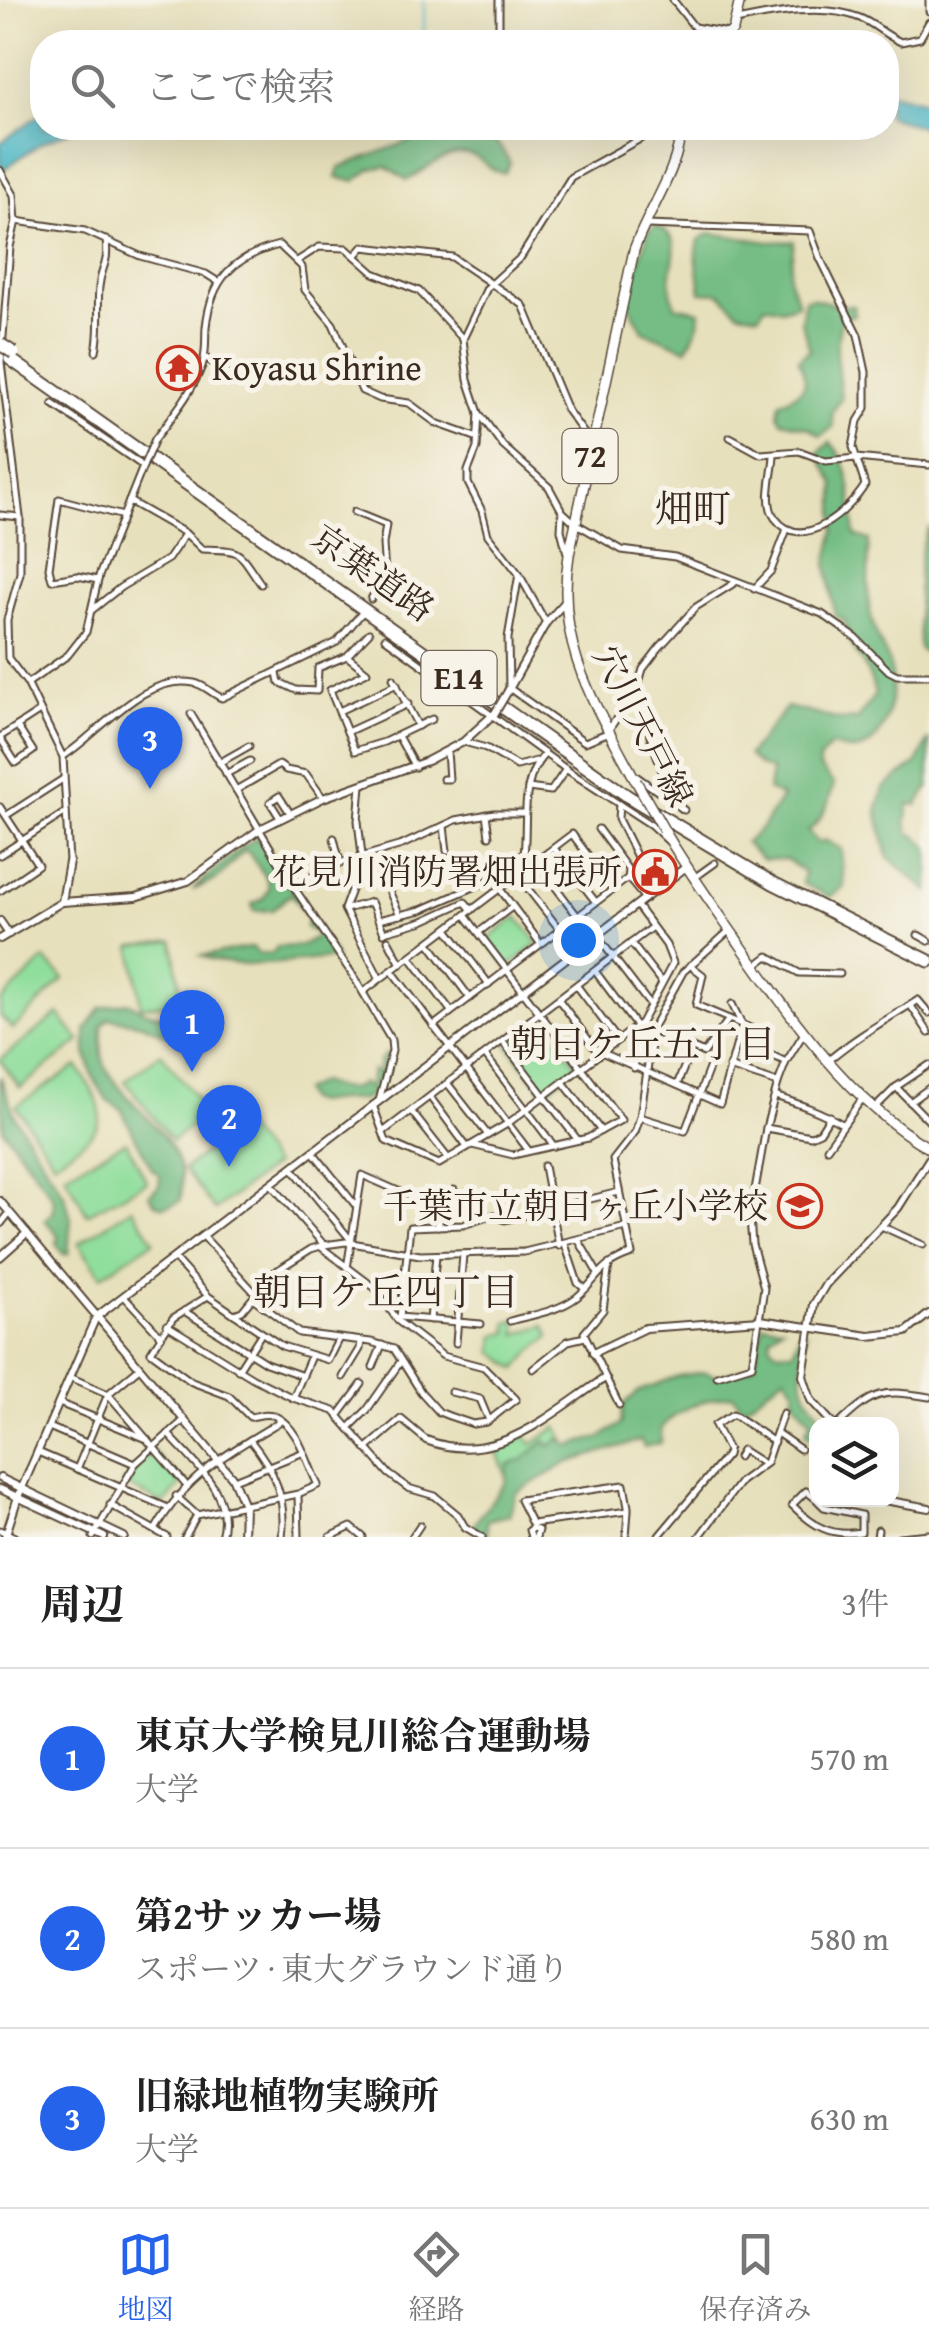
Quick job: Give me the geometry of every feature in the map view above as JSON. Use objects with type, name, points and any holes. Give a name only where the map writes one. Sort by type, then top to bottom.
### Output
[{"type":"highway","name":"京葉道路","points":[[0,344],[5,357],[629,797],[773,883],[929,961]]},
{"type":"highway","name":"京葉道路","points":[[5,357],[633,790],[776,877],[929,953]]},
{"type":"main road","points":[[733,30],[740,0]]},
{"type":"main road","name":"穴川天戸線","points":[[679,140],[678,156],[643,225],[629,272],[569,555],[565,602],[576,661],[609,731],[671,842],[755,966],[806,1031],[875,1108],[896,1128],[929,1148]]},
{"type":"street","points":[[499,30],[500,0]]},
{"type":"street","points":[[673,0],[694,27],[713,30]]},
{"type":"street","points":[[787,0],[788,12]]},
{"type":"street","points":[[929,0],[929,12]]},
{"type":"street","points":[[736,21],[788,12],[825,12],[862,19],[881,30]]},
{"type":"street","points":[[899,41],[920,38],[929,22]]},
{"type":"street","points":[[638,140],[571,177],[521,258],[492,282],[464,339],[468,380],[479,413],[512,455],[549,487],[562,511],[622,550],[675,557],[806,608],[836,622],[888,672],[929,676]]},
{"type":"street","points":[[1,172],[14,195],[16,220],[10,247],[2,388],[20,518],[20,572],[3,619],[8,658],[27,683],[63,756],[69,862],[62,902]]},
{"type":"street","points":[[16,220],[85,231],[140,256],[206,274],[218,281]]},
{"type":"street","points":[[643,225],[810,231],[858,335],[866,372],[866,408],[854,434],[853,447],[865,485],[858,496],[820,528],[805,532],[786,529],[775,518],[772,506],[774,454]]},
{"type":"street","points":[[96,351],[100,332],[98,290],[108,262],[106,240]]},
{"type":"street","points":[[27,683],[68,656],[86,632],[98,580],[144,465],[155,440],[186,398],[204,357],[207,320],[218,281],[246,256],[283,246],[297,261],[302,267],[305,290],[333,324],[362,391],[380,399],[409,403],[436,422],[478,438]]},
{"type":"street","points":[[297,261],[319,247],[346,248],[374,273],[419,291],[464,339]]},
{"type":"street","points":[[356,255],[363,248],[452,257],[526,309],[567,410],[592,444]]},
{"type":"street","points":[[204,357],[235,378]]},
{"type":"street","points":[[53,404],[144,465]]},
{"type":"street","points":[[479,413],[476,455],[468,471],[468,483],[482,510],[488,535],[519,574],[546,624]]},
{"type":"street","points":[[730,438],[750,450],[774,454],[807,452],[826,461],[856,458],[929,465]]},
{"type":"street","points":[[98,580],[78,576],[52,580],[49,568],[58,499],[123,516]]},
{"type":"street","points":[[129,501],[185,534],[202,549],[235,551],[262,584]]},
{"type":"street","points":[[562,511],[562,543],[569,555]]},
{"type":"street","points":[[354,512],[386,525],[385,575],[371,599]]},
{"type":"street","points":[[0,515],[20,518]]},
{"type":"street","points":[[754,589],[771,571],[786,529]]},
{"type":"street","points":[[92,610],[168,559],[185,534]]},
{"type":"street","points":[[509,689],[508,638],[519,574]]},
{"type":"street","points":[[509,689],[585,742],[609,731],[638,686],[643,669],[696,608],[736,582]]},
{"type":"street","points":[[0,939],[62,902],[127,898],[180,885],[280,818],[323,798],[415,767],[464,742],[494,714],[546,624],[565,602]]},
{"type":"street","points":[[63,756],[165,683],[200,685],[222,698],[338,642],[361,614]]},
{"type":"street","points":[[277,672],[279,682],[289,688],[317,692],[318,668],[347,656],[370,633]]},
{"type":"street","points":[[385,638],[671,842]]},
{"type":"street","points":[[347,656],[367,672],[330,690],[355,751],[432,719]]},
{"type":"street","points":[[339,711],[395,681],[418,726]]},
{"type":"street","points":[[638,686],[642,711],[672,801]]},
{"type":"street","points":[[347,732],[408,704]]},
{"type":"street","points":[[17,726],[33,751],[16,763],[0,738],[17,726],[40,711]]},
{"type":"street","points":[[190,714],[293,886],[363,992],[392,1046],[376,1103],[386,1141],[436,1163],[507,1124],[639,1024],[673,963],[666,945],[636,906]]},
{"type":"street","points":[[398,736],[415,767]]},
{"type":"street","points":[[464,742],[486,748],[518,766],[539,760]]},
{"type":"street","points":[[219,763],[248,746]]},
{"type":"street","points":[[443,779],[448,778],[447,752]]},
{"type":"street","points":[[524,855],[528,788],[545,754]]},
{"type":"street","points":[[226,774],[250,761]]},
{"type":"street","points":[[236,790],[278,765],[306,774],[323,798]]},
{"type":"street","points":[[528,788],[551,790],[566,769]]},
{"type":"street","points":[[6,815],[63,778]]},
{"type":"street","points":[[635,778],[684,810]]},
{"type":"street","points":[[361,785],[358,821],[362,855]]},
{"type":"street","points":[[280,818],[270,802],[280,796],[290,813]]},
{"type":"street","points":[[433,1026],[613,889],[640,864],[618,819],[619,804]]},
{"type":"street","points":[[0,806],[38,866],[0,891]]},
{"type":"street","points":[[0,854],[66,812]]},
{"type":"street","points":[[293,886],[351,858],[402,845],[459,818],[525,813]]},
{"type":"street","points":[[486,814],[489,836]]},
{"type":"street","points":[[444,826],[447,850]]},
{"type":"street","points":[[598,829],[645,899]]},
{"type":"street","points":[[363,992],[572,834],[613,889]]},
{"type":"street","points":[[334,838],[340,863]]},
{"type":"street","points":[[554,848],[596,902]]},
{"type":"street","points":[[378,920],[400,916],[500,878],[494,861],[524,855],[535,862],[650,1005]]},
{"type":"street","points":[[351,858],[351,890],[344,910],[380,979]]},
{"type":"street","points":[[694,878],[714,863]]},
{"type":"street","points":[[7,1534],[18,1497],[96,1317],[686,867]]},
{"type":"street","points":[[518,876],[560,930]]},
{"type":"street","points":[[500,889],[541,944]]},
{"type":"street","points":[[390,893],[400,916]]},
{"type":"street","points":[[344,910],[371,902],[400,964]]},
{"type":"street","points":[[386,936],[465,902],[478,932],[622,1120],[578,1140],[514,1155],[470,1146],[430,1098]]},
{"type":"street","points":[[478,932],[512,907]]},
{"type":"street","points":[[0,920],[9,934]]},
{"type":"street","points":[[383,1132],[652,927]]},
{"type":"street","points":[[446,929],[489,984]]},
{"type":"street","points":[[510,1321],[560,1306],[577,1296],[608,1264],[632,1254],[614,1160],[635,1132],[640,1117],[653,1031],[690,965],[730,930]]},
{"type":"street","points":[[918,936],[929,941]]},
{"type":"street","points":[[428,943],[470,998]]},
{"type":"street","points":[[632,944],[662,983]]},
{"type":"street","points":[[755,966],[768,956],[800,973],[840,974]]},
{"type":"street","points":[[410,957],[452,1012]]},
{"type":"street","points":[[690,965],[703,975],[696,1004],[750,1028]]},
{"type":"street","points":[[594,971],[639,1024],[634,1068]]},
{"type":"street","points":[[392,972],[528,1151]]},
{"type":"street","points":[[576,986],[618,1040]]},
{"type":"street","points":[[558,999],[600,1053],[720,1104],[742,1026],[732,1004]]},
{"type":"street","points":[[830,1059],[856,1037],[889,1021],[918,1000],[929,1013]]},
{"type":"street","points":[[910,1005],[929,1032]]},
{"type":"street","points":[[653,1031],[704,1054],[729,1019]]},
{"type":"street","points":[[717,1376],[752,1366],[764,1280],[752,1244],[750,1223],[778,1083],[806,1031]]},
{"type":"street","points":[[738,1039],[786,1062]]},
{"type":"street","points":[[503,1042],[578,1140]]},
{"type":"street","points":[[484,1055],[554,1146]]},
{"type":"street","points":[[678,1085],[685,1065]]},
{"type":"street","points":[[875,1108],[896,1087],[929,1065]]},
{"type":"street","points":[[640,1117],[686,1131],[710,1066]]},
{"type":"street","points":[[729,1068],[778,1083]]},
{"type":"street","points":[[562,1082],[601,1132]]},
{"type":"street","points":[[448,1084],[488,1135]]},
{"type":"street","points":[[896,1087],[928,1118]]},
{"type":"street","points":[[910,1102],[929,1088]]},
{"type":"street","points":[[775,1096],[794,1105],[818,1109],[842,1124]]},
{"type":"street","points":[[827,1148],[864,1096]]},
{"type":"street","points":[[411,1111],[448,1158]]},
{"type":"street","points":[[766,1128],[812,1136],[820,1132],[830,1116]]},
{"type":"street","points":[[313,1152],[356,1206]]},
{"type":"street","points":[[829,1417],[811,1400],[804,1384],[803,1366],[820,1292],[865,1239],[898,1208],[929,1159]]},
{"type":"street","points":[[544,1166],[550,1209],[578,1283],[584,1288]]},
{"type":"street","points":[[292,1168],[350,1241]]},
{"type":"street","points":[[347,1268],[362,1175],[422,1200],[454,1200],[454,1190]]},
{"type":"street","points":[[203,1236],[255,1296],[291,1329],[394,1350],[439,1412],[473,1424],[487,1422],[516,1399],[484,1366],[443,1356],[398,1318],[375,1288],[322,1246],[271,1184]]},
{"type":"street","points":[[398,1318],[410,1228],[463,1225],[494,1216],[505,1220],[619,1192]]},
{"type":"street","points":[[438,1227],[444,1201]]},
{"type":"street","points":[[0,1202],[4,1218],[27,1233],[234,1480],[244,1505],[244,1537]]},
{"type":"street","points":[[880,1226],[923,1245]]},
{"type":"street","points":[[234,1314],[242,1312],[273,1273],[322,1246],[350,1241],[436,1255],[524,1252],[626,1227]]},
{"type":"street","points":[[0,1256],[27,1233]]},
{"type":"street","points":[[579,1240],[597,1272]]},
{"type":"street","points":[[456,1343],[463,1254]]},
{"type":"street","points":[[430,1320],[436,1255]]},
{"type":"street","points":[[174,1258],[208,1296],[261,1334],[328,1360],[338,1340]]},
{"type":"street","points":[[608,1264],[603,1310],[586,1330],[585,1337],[618,1406]]},
{"type":"street","points":[[124,1296],[160,1335]]},
{"type":"street","points":[[197,1515],[298,1494],[318,1485],[304,1452],[282,1421],[268,1414],[250,1416],[229,1396],[198,1385],[151,1352],[167,1325],[208,1296]]},
{"type":"street","points":[[184,1311],[249,1352],[282,1370],[303,1376]]},
{"type":"street","points":[[593,1353],[645,1328],[760,1320],[862,1335],[888,1334],[912,1329],[929,1314]]},
{"type":"street","points":[[398,1318],[481,1324]]},
{"type":"street","points":[[167,1325],[238,1370],[293,1398],[339,1415],[402,1484],[435,1496],[482,1537]]},
{"type":"street","points":[[238,1370],[261,1334]]},
{"type":"street","points":[[532,1368],[568,1341],[585,1337]]},
{"type":"street","points":[[343,1377],[361,1341]]},
{"type":"street","points":[[373,1367],[382,1345]]},
{"type":"street","points":[[293,1398],[312,1356]]},
{"type":"street","points":[[348,1428],[401,1361]]},
{"type":"street","points":[[77,1468],[108,1394],[138,1369]]},
{"type":"street","points":[[70,1378],[108,1394],[186,1485]]},
{"type":"street","points":[[366,1449],[401,1419],[426,1440],[465,1450],[497,1445],[605,1378]]},
{"type":"street","points":[[339,1415],[362,1384]]},
{"type":"street","points":[[451,1392],[478,1398],[488,1418]]},
{"type":"street","points":[[845,1417],[878,1394],[896,1392],[929,1398]]},
{"type":"street","points":[[59,1403],[147,1439]]},
{"type":"street","points":[[699,1537],[741,1481],[764,1464],[783,1413]]},
{"type":"street","points":[[658,1537],[727,1455],[715,1425],[734,1414],[774,1442]]},
{"type":"street","points":[[94,1535],[135,1464],[184,1420]]},
{"type":"street","points":[[155,1530],[186,1485],[218,1459],[282,1421]]},
{"type":"street","points":[[49,1427],[135,1464]]},
{"type":"street","points":[[777,1433],[800,1449]]},
{"type":"street","points":[[168,1434],[218,1493],[223,1510],[221,1537]]},
{"type":"street","points":[[250,1440],[270,1466],[281,1498],[282,1537]]},
{"type":"street","points":[[738,1457],[742,1450],[764,1464]]},
{"type":"street","points":[[38,1452],[168,1508]]},
{"type":"street","points":[[234,1480],[304,1452]]},
{"type":"street","points":[[0,1478],[124,1537]]},
{"type":"street","points":[[533,1526],[520,1500],[524,1498],[624,1485],[626,1537]]},
{"type":"street","points":[[0,1489],[104,1537]]},
{"type":"street","points":[[809,1492],[806,1490],[792,1505],[814,1526],[844,1535],[861,1532],[863,1517],[824,1507]]},
{"type":"street","points":[[298,1494],[299,1537]]},
{"type":"street","points":[[176,1496],[197,1515]]},
{"type":"street","points":[[899,1503],[929,1508]]},
{"type":"street","points":[[110,1505],[167,1537]]},
{"type":"street","points":[[534,1537],[529,1530],[533,1526],[628,1511]]},
{"type":"street","points":[[185,1537],[197,1515]]},
{"type":"street","points":[[412,1537],[420,1525]]},
{"type":"street","points":[[330,1537],[351,1528],[364,1537]]},
{"type":"street","points":[[899,1537],[929,1534]]},
{"type":"green space","points":[[412,140],[494,140],[510,163],[505,173],[476,157],[458,154],[407,180],[386,166],[371,169],[355,181],[337,178],[340,167]]},
{"type":"green space","points":[[656,226],[674,243],[670,282],[675,306],[700,311],[699,324],[687,349],[643,331],[627,301],[649,230]]},
{"type":"green space","points":[[710,233],[769,242],[794,241],[789,277],[798,304],[782,309],[765,305],[759,315],[739,312],[720,293],[701,292],[696,255],[699,240]]},
{"type":"green space","points":[[805,299],[853,306],[854,315],[841,318],[836,353],[841,399],[832,412],[833,427],[821,436],[810,428],[782,421],[778,415],[780,402],[804,386],[798,359],[810,349],[801,321]]},
{"type":"green space","points":[[830,442],[847,474],[855,535],[869,540],[869,606],[892,682],[886,719],[874,740],[854,750],[830,746],[819,760],[819,767],[834,784],[822,816],[808,831],[818,843],[825,840],[841,849],[844,887],[830,897],[802,883],[804,872],[786,859],[763,860],[745,843],[762,828],[782,797],[768,790],[771,770],[759,766],[748,755],[787,707],[840,720],[858,719],[875,695],[845,621],[835,615],[827,564],[835,530],[835,484],[818,454]]},
{"type":"green space","points":[[929,527],[929,670],[927,655],[919,648],[918,603],[921,554]]},
{"type":"green space","points":[[929,739],[929,787],[917,805],[909,804],[906,823],[910,834],[929,848],[929,892],[888,857],[877,810],[884,788],[917,763]]},
{"type":"green space","points":[[260,836],[336,958],[251,964],[201,956],[253,947],[258,954],[272,954],[277,947],[300,946],[319,935],[306,927],[308,918],[291,894],[272,910],[254,911],[252,904],[263,899],[269,889],[267,879],[248,852],[244,851],[216,880],[192,890]]},
{"type":"green space","points":[[517,917],[537,941],[510,966],[487,940]]},
{"type":"green space","points":[[173,941],[182,1001],[141,1007],[132,946]]},
{"type":"green space","points":[[45,959],[64,979],[13,1029],[0,1016],[0,1002]]},
{"type":"green space","points":[[128,1002],[144,1011],[191,1024],[195,1029],[192,1036],[172,1032],[167,1035],[142,1024],[109,1018],[102,1026],[105,1066],[159,1131],[178,1163],[182,1181],[180,1201],[166,1206],[158,1205],[149,1195],[159,1186],[160,1175],[152,1169],[121,1109],[106,1099],[92,1075],[86,1052],[86,1030],[100,1008]]},
{"type":"green space","points":[[58,1014],[80,1041],[20,1088],[0,1060]]},
{"type":"green space","points":[[542,1020],[577,1065],[547,1091],[543,1091],[507,1044],[532,1022],[535,1025]]},
{"type":"green space","points":[[161,1053],[208,1113],[172,1141],[125,1081]]},
{"type":"green space","points":[[386,1054],[389,1057],[371,1095],[356,1100],[306,1100],[302,1091],[320,1082],[347,1089],[362,1083],[369,1089],[372,1070],[378,1073],[380,1060]]},
{"type":"green space","points":[[77,1066],[96,1099],[99,1122],[85,1140],[54,1162],[16,1106]]},
{"type":"green space","points":[[0,1076],[15,1117],[65,1196],[71,1219],[68,1254],[63,1254],[57,1245],[58,1235],[45,1220],[54,1211],[53,1197],[3,1129]]},
{"type":"green space","points":[[242,1124],[274,1165],[215,1210],[184,1169]]},
{"type":"green space","points":[[126,1141],[147,1182],[87,1214],[65,1174]]},
{"type":"green space","points":[[132,1208],[154,1241],[101,1276],[79,1243]]},
{"type":"green space","points":[[517,1320],[517,1334],[545,1325],[550,1337],[517,1369],[493,1352],[495,1336],[509,1332],[507,1323]]},
{"type":"green space","points":[[763,1324],[782,1326],[771,1335],[770,1343],[777,1351],[793,1351],[800,1332],[806,1332],[803,1382],[811,1402],[824,1417],[809,1418],[793,1399],[795,1389],[785,1376],[743,1408],[733,1395],[703,1401],[685,1409],[661,1428],[661,1443],[644,1447],[641,1440],[567,1463],[516,1493],[509,1515],[487,1520],[487,1537],[472,1527],[505,1483],[508,1465],[522,1460],[545,1441],[550,1446],[561,1438],[569,1446],[601,1437],[621,1424],[623,1405],[639,1391],[678,1376],[704,1372],[717,1376],[754,1366]]},
{"type":"green space","points":[[558,1427],[569,1447],[520,1474],[506,1475],[496,1449],[525,1434],[532,1444]]},
{"type":"green space","points":[[151,1451],[181,1484],[164,1504],[123,1484]]},
{"type":"water","points":[[899,95],[929,103],[929,129],[899,120]]},
{"type":"water","points":[[30,122],[30,140],[48,140],[0,172],[0,143]]},
{"type":"waterway","points":[[424,0],[424,30]]},
{"type":"place","name":"Koyasu Shrine","points":[[179,368]]},
{"type":"place","name":"旧緑地植物実験所","points":[[150,789]]},
{"type":"place","name":"花見川消防署畑出張所","points":[[655,872]]},
{"type":"place","name":"東京大学検見川総合運動場","points":[[192,1072]]},
{"type":"place","name":"第2サッカー場","points":[[229,1167]]},
{"type":"place","name":"千葉市立朝日ヶ丘小学校","points":[[800,1206]]},
{"type":"district","name":"畑町","points":[[693,509]]},
{"type":"district","name":"朝日ケ丘五丁目","points":[[643,1044]]},
{"type":"district","name":"朝日ケ丘四丁目","points":[[386,1292]]}]
